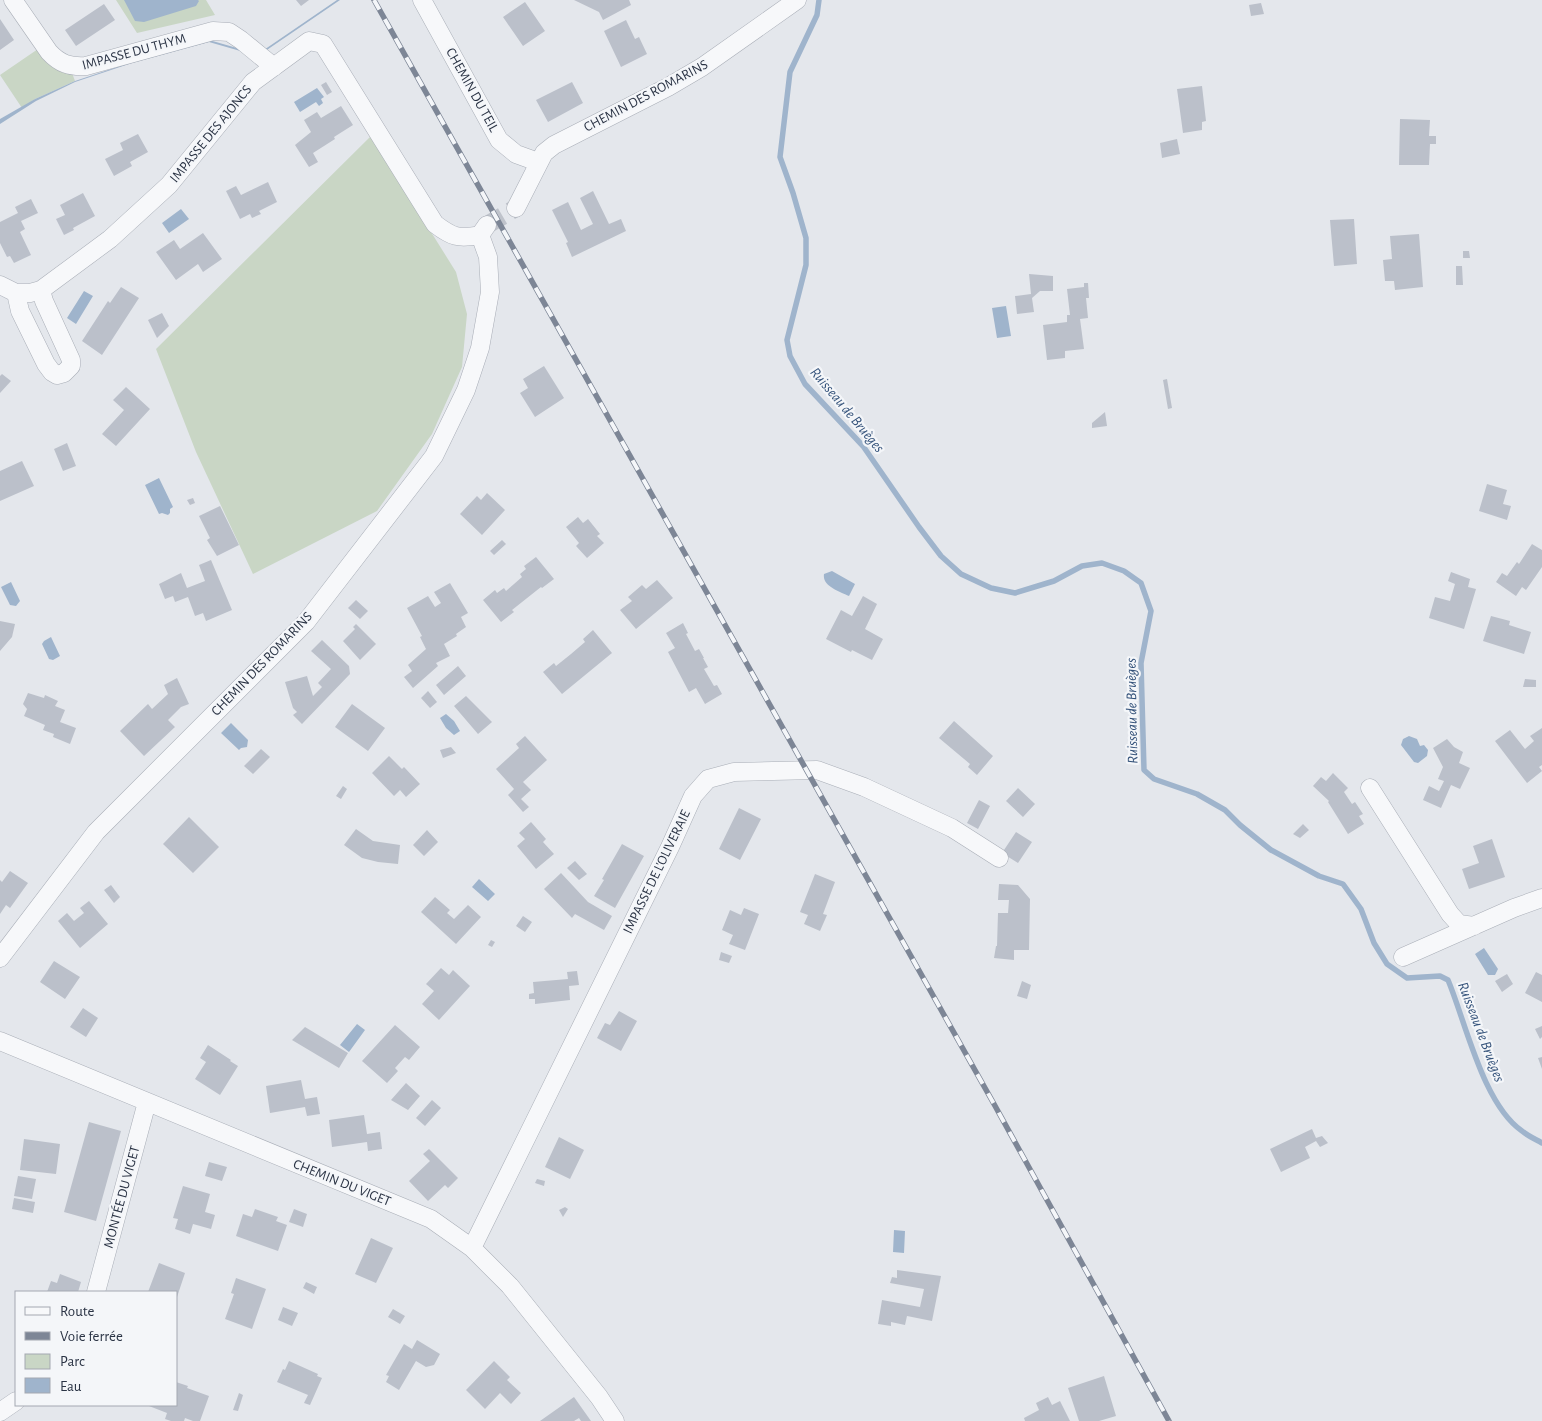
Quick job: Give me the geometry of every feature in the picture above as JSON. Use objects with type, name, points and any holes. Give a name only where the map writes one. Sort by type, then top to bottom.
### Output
[{"type":"street","name":"IMPASSE DU THYM","points":[[13,0],[49,52],[56,60],[65,65],[74,67],[86,66],[213,31],[229,32],[274,67]]},
{"type":"street","name":"CHEMIN DU TEIL","points":[[422,0],[499,140],[516,154],[538,162]]},
{"type":"street","name":"CHEMIN DES ROMARINS","points":[[516,208],[538,162],[544,152],[554,144],[668,87],[702,67],[797,0]]},
{"type":"street","name":"IMPASSE DES AJONCS","points":[[16,293],[30,293],[41,290],[110,239],[168,185],[253,82],[309,41],[323,44],[435,224],[450,235],[467,237],[484,230]]},
{"type":"street","name":"CHEMIN DES ROMARINS","points":[[0,958],[96,832],[306,622],[434,456],[466,390],[480,348],[490,292],[484,230]]},
{"type":"street","points":[[0,285],[16,293],[20,311],[46,364],[57,375],[64,373],[71,366],[71,360],[44,301],[41,290]]},
{"type":"street","name":"IMPASSE DE L'OLIVERAIE","points":[[472,1248],[666,856],[693,796],[708,779],[734,772],[817,770],[864,787],[952,828],[998,858]]},
{"type":"street","points":[[1370,788],[1450,914],[1459,924],[1474,926]]},
{"type":"street","points":[[1403,958],[1514,908],[1542,898]]},
{"type":"street","name":"CHEMIN DU VIGET","points":[[0,1041],[431,1219],[472,1248],[510,1286],[599,1397],[615,1421]]},
{"type":"street","name":"MONTÉE DU VIGET","points":[[96,1291],[147,1102]]},
{"type":"street","points":[[0,1412],[15,1402]]},
{"type":"green space","points":[[116,0],[206,0],[215,15],[137,33]]},
{"type":"green space","points":[[38,49],[72,73],[75,81],[35,99],[22,108],[0,75]]},
{"type":"green space","points":[[371,136],[456,272],[467,314],[462,367],[432,434],[377,511],[253,574],[196,452],[156,349]]},
{"type":"water","points":[[124,0],[199,1],[196,6],[144,22],[135,21]]},
{"type":"water","points":[[337,0],[340,0],[258,56],[209,42],[132,63],[75,82],[36,101],[0,124],[0,119],[35,99],[75,81],[132,62],[209,40],[258,54]]},
{"type":"water","points":[[317,88],[324,97],[321,99],[323,103],[319,106],[316,102],[300,112],[294,102]]},
{"type":"water","points":[[181,209],[189,219],[169,233],[162,223]]},
{"type":"water","points":[[84,291],[93,296],[76,324],[67,318]]},
{"type":"water","points":[[1006,306],[1011,336],[997,338],[992,308]]},
{"type":"water","points":[[159,478],[173,507],[168,515],[159,514],[145,485]]},
{"type":"water","points":[[832,571],[855,584],[849,596],[828,585],[824,574]]},
{"type":"water","points":[[11,582],[20,601],[16,606],[10,605],[1,587]]},
{"type":"water","points":[[51,637],[60,656],[53,660],[49,659],[42,644]]},
{"type":"water","points":[[446,714],[454,721],[460,731],[454,735],[446,728],[440,718]]},
{"type":"water","points":[[231,723],[248,740],[247,747],[239,750],[221,733]]},
{"type":"water","points":[[1409,736],[1417,739],[1420,746],[1424,745],[1428,750],[1427,756],[1418,763],[1414,762],[1401,745],[1403,739]]},
{"type":"water","points":[[479,879],[495,894],[488,901],[472,887]]},
{"type":"water","points":[[1484,948],[1498,969],[1495,975],[1488,975],[1475,954]]},
{"type":"water","points":[[357,1024],[365,1030],[349,1052],[340,1045]]},
{"type":"water","points":[[894,1230],[905,1231],[904,1253],[893,1252]]},
{"type":"building","points":[[296,0],[309,0],[301,6]]},
{"type":"building","points":[[574,0],[629,0],[631,5],[603,20],[599,12]]},
{"type":"building","points":[[525,2],[545,31],[523,46],[503,17]]},
{"type":"building","points":[[1261,3],[1264,14],[1251,16],[1249,5]]},
{"type":"building","points":[[104,4],[115,20],[76,46],[65,30]]},
{"type":"building","points":[[0,19],[14,40],[0,50]]},
{"type":"building","points":[[626,20],[635,39],[639,37],[647,54],[621,67],[604,31]]},
{"type":"building","points":[[326,82],[332,92],[327,95],[321,85]]},
{"type":"building","points":[[572,82],[583,103],[548,122],[536,100]]},
{"type":"building","points":[[1202,86],[1206,121],[1202,122],[1202,130],[1183,133],[1177,89]]},
{"type":"building","points":[[341,106],[353,125],[313,153],[318,162],[309,167],[295,145],[311,132],[304,120],[317,112],[321,118]]},
{"type":"building","points":[[1400,119],[1430,120],[1429,136],[1436,136],[1436,144],[1430,144],[1429,165],[1399,165]]},
{"type":"building","points":[[138,134],[148,152],[130,162],[132,166],[114,176],[105,159],[123,150],[120,143]]},
{"type":"building","points":[[1177,139],[1180,154],[1162,158],[1160,143]]},
{"type":"building","points":[[268,182],[277,202],[259,211],[261,214],[252,218],[250,214],[240,219],[226,191],[236,186],[241,195]]},
{"type":"building","points":[[593,191],[609,224],[621,219],[626,231],[572,257],[566,243],[568,242],[552,210],[568,202],[581,230],[593,224],[580,198]]},
{"type":"building","points":[[83,193],[95,216],[64,235],[56,219],[65,215],[60,205]]},
{"type":"building","points":[[31,199],[38,213],[21,221],[25,229],[20,232],[31,255],[14,263],[10,256],[7,257],[0,243],[0,222],[18,213],[15,207]]},
{"type":"building","points":[[1354,219],[1357,264],[1334,266],[1330,220]]},
{"type":"building","points":[[203,233],[222,259],[203,272],[198,264],[176,280],[156,252],[174,240],[180,249]]},
{"type":"building","points":[[1419,234],[1423,287],[1395,290],[1394,281],[1385,281],[1383,260],[1392,259],[1390,236]]},
{"type":"building","points":[[1463,251],[1469,251],[1470,258],[1463,258]]},
{"type":"building","points":[[1456,266],[1462,266],[1463,285],[1456,285]]},
{"type":"building","points":[[1029,274],[1053,276],[1053,291],[1040,291],[1032,298],[1034,312],[1017,314],[1015,296],[1031,294]]},
{"type":"building","points":[[1084,283],[1088,283],[1089,298],[1086,298],[1088,318],[1080,319],[1084,349],[1065,351],[1065,358],[1047,360],[1043,325],[1067,322],[1067,315],[1070,315],[1067,289],[1084,287]]},
{"type":"building","points":[[121,287],[139,298],[102,355],[82,341],[108,301],[110,303]]},
{"type":"building","points":[[162,313],[169,326],[157,338],[148,320]]},
{"type":"building","points":[[544,366],[564,398],[535,417],[520,393],[528,388],[523,379]]},
{"type":"building","points":[[2,374],[11,381],[0,393],[0,376]]},
{"type":"building","points":[[1167,379],[1172,408],[1168,409],[1163,380]]},
{"type":"building","points":[[126,387],[150,409],[116,446],[102,434],[124,410],[113,400]]},
{"type":"building","points":[[1105,412],[1107,426],[1092,428],[1092,423]]},
{"type":"building","points":[[67,443],[76,466],[63,471],[54,449]]},
{"type":"building","points":[[22,461],[34,486],[0,501],[0,471]]},
{"type":"building","points":[[1487,484],[1507,490],[1503,504],[1511,506],[1507,520],[1479,511]]},
{"type":"building","points":[[487,493],[505,510],[482,535],[460,514],[477,496],[481,500]]},
{"type":"building","points":[[193,498],[195,503],[190,505],[187,500]]},
{"type":"building","points":[[220,506],[239,545],[217,556],[207,540],[210,538],[199,516]]},
{"type":"building","points":[[578,517],[583,523],[588,519],[600,534],[597,536],[604,543],[587,558],[576,546],[579,543],[566,527]]},
{"type":"building","points":[[502,540],[506,544],[494,555],[490,551]]},
{"type":"building","points":[[1532,544],[1542,550],[1542,567],[1526,590],[1522,587],[1516,596],[1496,582],[1502,573],[1507,576],[1517,562],[1519,564]]},
{"type":"building","points":[[536,557],[554,579],[512,610],[514,612],[501,622],[483,600],[495,590],[497,593],[504,588],[506,591],[522,577],[520,574],[526,569],[524,566]]},
{"type":"building","points":[[211,560],[232,610],[206,621],[203,613],[195,616],[188,597],[175,602],[173,596],[165,599],[159,584],[181,573],[187,588],[205,581],[199,565]]},
{"type":"building","points":[[1451,572],[1470,579],[1468,587],[1476,589],[1464,629],[1429,618],[1435,597],[1450,601],[1455,584],[1448,581]]},
{"type":"building","points":[[657,580],[673,598],[636,629],[620,610],[632,601],[628,597],[642,585],[646,589]]},
{"type":"building","points":[[450,583],[468,613],[461,617],[466,627],[456,634],[457,636],[444,644],[450,656],[436,663],[438,666],[413,688],[404,677],[412,671],[408,665],[426,649],[420,637],[422,636],[407,608],[428,596],[435,607],[441,603],[434,592]]},
{"type":"building","points":[[863,596],[877,604],[865,629],[883,639],[872,660],[826,639],[841,610],[852,616]]},
{"type":"building","points":[[356,600],[368,611],[360,619],[348,608]]},
{"type":"building","points":[[1491,616],[1510,621],[1509,625],[1531,632],[1524,654],[1483,641]]},
{"type":"building","points":[[0,621],[15,624],[12,637],[0,651]]},
{"type":"building","points":[[683,623],[688,633],[686,634],[695,651],[699,649],[704,658],[708,667],[704,669],[714,686],[717,685],[722,694],[705,704],[696,688],[689,692],[668,652],[675,648],[666,633]]},
{"type":"building","points":[[356,624],[376,644],[360,660],[343,641],[355,629],[353,627]]},
{"type":"building","points":[[593,630],[612,653],[562,694],[543,672],[554,663],[556,666],[571,654],[585,642],[583,639]]},
{"type":"building","points":[[322,640],[349,666],[350,674],[302,724],[293,715],[297,712],[293,708],[285,682],[307,676],[313,696],[322,687],[318,683],[331,669],[311,651]]},
{"type":"building","points":[[458,666],[466,676],[444,695],[436,685]]},
{"type":"building","points":[[177,678],[189,704],[181,707],[168,720],[175,727],[144,756],[120,731],[148,704],[152,709],[168,694],[164,685]]},
{"type":"building","points":[[1525,679],[1536,680],[1536,687],[1523,687]]},
{"type":"building","points":[[428,691],[437,702],[430,708],[421,698]]},
{"type":"building","points":[[28,693],[44,698],[45,695],[58,701],[55,706],[65,710],[60,722],[76,728],[70,744],[53,737],[54,734],[43,730],[45,725],[24,716],[27,709],[23,704]]},
{"type":"building","points":[[466,696],[492,722],[478,734],[454,706]]},
{"type":"building","points":[[352,704],[385,728],[368,751],[335,727]]},
{"type":"building","points":[[954,721],[993,756],[977,775],[968,767],[970,764],[939,738]]},
{"type":"building","points":[[1542,728],[1542,765],[1539,767],[1542,771],[1527,783],[1495,741],[1510,730],[1525,749],[1534,741],[1530,736]]},
{"type":"building","points":[[525,736],[547,760],[523,782],[531,790],[521,799],[529,807],[523,812],[508,795],[514,789],[496,769],[519,748],[516,744]]},
{"type":"building","points":[[1447,739],[1454,747],[1463,752],[1459,763],[1470,768],[1460,789],[1451,785],[1441,808],[1423,800],[1429,786],[1439,791],[1444,781],[1438,779],[1443,767],[1433,748]]},
{"type":"building","points":[[451,747],[456,753],[443,758],[440,750]]},
{"type":"building","points":[[261,749],[270,757],[253,774],[244,766]]},
{"type":"building","points":[[389,756],[402,769],[404,767],[420,784],[406,797],[400,790],[394,796],[372,773]]},
{"type":"building","points":[[1333,773],[1348,788],[1344,792],[1352,804],[1355,802],[1363,814],[1359,816],[1364,824],[1348,834],[1329,801],[1313,786],[1321,777],[1326,781]]},
{"type":"building","points":[[343,786],[347,789],[341,799],[336,796]]},
{"type":"building","points":[[1018,788],[1035,804],[1023,817],[1006,801]]},
{"type":"building","points":[[979,800],[990,806],[978,829],[967,823]]},
{"type":"building","points":[[739,808],[761,819],[740,860],[719,849]]},
{"type":"building","points":[[189,817],[219,847],[193,873],[163,844]]},
{"type":"building","points":[[531,822],[546,839],[543,842],[554,854],[536,869],[517,846],[525,839],[519,833]]},
{"type":"building","points":[[1303,824],[1309,830],[1300,838],[1293,834]]},
{"type":"building","points":[[356,829],[373,841],[400,845],[398,864],[362,858],[344,845]]},
{"type":"building","points":[[427,830],[438,842],[424,856],[413,845]]},
{"type":"building","points":[[1016,832],[1032,842],[1018,863],[1002,853]]},
{"type":"building","points":[[1492,839],[1505,877],[1469,889],[1462,869],[1479,863],[1473,846]]},
{"type":"building","points":[[622,844],[644,856],[615,908],[594,896]]},
{"type":"building","points":[[575,861],[587,874],[579,880],[567,868]]},
{"type":"building","points":[[10,871],[28,883],[10,908],[6,905],[0,914],[0,880],[2,882]]},
{"type":"building","points":[[561,873],[588,902],[612,916],[604,930],[575,914],[572,918],[544,889]]},
{"type":"building","points":[[815,874],[835,882],[823,914],[827,915],[820,931],[804,924],[808,915],[800,912]]},
{"type":"building","points":[[999,884],[1018,885],[1030,899],[1029,950],[1014,950],[1014,960],[994,958],[997,946],[998,913],[1008,913],[1009,900],[998,900]]},
{"type":"building","points":[[111,885],[120,897],[114,903],[104,890]]},
{"type":"building","points":[[435,897],[450,910],[447,913],[454,919],[468,905],[481,917],[456,944],[421,912]]},
{"type":"building","points":[[89,901],[108,924],[80,948],[58,921],[67,913],[74,921],[84,913],[80,908]]},
{"type":"building","points":[[744,908],[759,914],[745,950],[729,944],[733,935],[722,930],[730,910],[741,915]]},
{"type":"building","points":[[523,916],[532,922],[525,932],[516,926]]},
{"type":"building","points":[[491,940],[495,942],[492,947],[488,945]]},
{"type":"building","points":[[721,952],[732,956],[729,963],[719,960]]},
{"type":"building","points":[[54,961],[80,977],[65,999],[40,982]]},
{"type":"building","points":[[441,968],[449,975],[453,970],[470,986],[439,1020],[422,1004],[434,991],[426,984]]},
{"type":"building","points":[[577,971],[579,985],[569,986],[570,1000],[535,1004],[535,999],[529,999],[529,994],[534,993],[533,982],[568,979],[567,972]]},
{"type":"building","points":[[1536,972],[1542,975],[1542,1002],[1525,993]]},
{"type":"building","points":[[1507,974],[1513,984],[1502,992],[1495,981]]},
{"type":"building","points":[[1022,981],[1031,985],[1027,999],[1017,996]]},
{"type":"building","points":[[83,1008],[98,1018],[86,1037],[70,1027]]},
{"type":"building","points":[[619,1011],[637,1021],[621,1051],[597,1038],[605,1023],[610,1025]]},
{"type":"building","points":[[395,1025],[420,1047],[409,1060],[405,1057],[395,1068],[398,1071],[387,1083],[362,1061]]},
{"type":"building","points":[[1542,1026],[1542,1037],[1540,1039],[1535,1029]]},
{"type":"building","points":[[305,1027],[348,1053],[339,1068],[292,1040]]},
{"type":"building","points":[[208,1045],[238,1066],[220,1095],[195,1079],[206,1062],[200,1058]]},
{"type":"building","points":[[1542,1057],[1542,1069],[1538,1058]]},
{"type":"building","points":[[301,1080],[305,1099],[317,1097],[320,1114],[307,1116],[305,1107],[270,1113],[266,1086]]},
{"type":"building","points":[[406,1083],[420,1096],[408,1110],[391,1100]]},
{"type":"building","points":[[432,1100],[441,1108],[425,1126],[416,1118]]},
{"type":"building","points":[[364,1115],[367,1134],[380,1132],[382,1149],[368,1151],[367,1142],[332,1147],[329,1120]]},
{"type":"building","points":[[89,1122],[121,1131],[96,1221],[64,1212]]},
{"type":"building","points":[[1312,1129],[1316,1138],[1322,1136],[1328,1143],[1320,1147],[1316,1141],[1305,1147],[1310,1158],[1281,1172],[1270,1149]]},
{"type":"building","points":[[559,1137],[584,1150],[570,1179],[545,1167]]},
{"type":"building","points":[[24,1139],[60,1144],[56,1174],[20,1170]]},
{"type":"building","points":[[429,1149],[458,1178],[448,1188],[445,1185],[428,1201],[409,1181],[430,1161],[423,1154]]},
{"type":"building","points":[[209,1162],[227,1167],[222,1181],[205,1176]]},
{"type":"building","points":[[18,1176],[36,1179],[32,1199],[14,1196]]},
{"type":"building","points":[[537,1179],[545,1181],[544,1186],[535,1183]]},
{"type":"building","points":[[183,1186],[210,1194],[205,1212],[215,1215],[211,1229],[193,1224],[190,1234],[175,1229],[178,1219],[173,1218]]},
{"type":"building","points":[[14,1198],[35,1202],[33,1213],[12,1209]]},
{"type":"building","points":[[565,1207],[568,1209],[563,1217],[559,1210]]},
{"type":"building","points":[[255,1209],[278,1217],[276,1221],[287,1225],[278,1251],[236,1236],[243,1214],[252,1217]]},
{"type":"building","points":[[294,1209],[307,1214],[303,1227],[289,1222]]},
{"type":"building","points":[[371,1238],[393,1248],[376,1283],[355,1274]]},
{"type":"building","points":[[159,1263],[185,1273],[178,1294],[178,1291],[148,1291]]},
{"type":"building","points":[[897,1270],[941,1276],[932,1321],[907,1316],[905,1325],[891,1322],[891,1326],[878,1324],[882,1300],[920,1307],[924,1289],[890,1283],[892,1277],[897,1278]]},
{"type":"building","points":[[60,1274],[81,1282],[78,1291],[47,1291],[51,1281],[57,1283]]},
{"type":"building","points":[[236,1278],[266,1289],[252,1329],[225,1319],[234,1294],[231,1293]]},
{"type":"building","points":[[306,1282],[317,1287],[314,1294],[303,1288]]},
{"type":"building","points":[[283,1307],[298,1313],[292,1326],[278,1320]]},
{"type":"building","points":[[393,1309],[405,1316],[400,1324],[388,1317]]},
{"type":"building","points":[[417,1340],[440,1354],[434,1365],[426,1367],[416,1361],[399,1390],[386,1382],[389,1376],[386,1375],[404,1344],[412,1349]]},
{"type":"building","points":[[289,1361],[318,1374],[317,1376],[322,1378],[310,1405],[304,1403],[308,1395],[277,1382]]},
{"type":"building","points":[[494,1361],[510,1377],[507,1380],[521,1393],[511,1404],[500,1393],[485,1409],[466,1390]]},
{"type":"building","points":[[1104,1376],[1116,1416],[1099,1421],[1079,1421],[1068,1388]]},
{"type":"building","points":[[178,1383],[209,1396],[200,1421],[185,1418],[184,1421],[171,1421],[165,1419],[167,1413],[149,1406],[178,1406]]},
{"type":"building","points":[[239,1393],[243,1395],[238,1411],[233,1410]]},
{"type":"building","points":[[574,1397],[591,1421],[581,1421],[579,1418],[574,1421],[540,1421]]},
{"type":"building","points":[[1048,1397],[1052,1405],[1060,1401],[1070,1421],[1025,1421],[1024,1418],[1039,1410],[1036,1403]]},
{"type":"waterway","name":"Ruisseau de Bruèges","points":[[819,0],[817,15],[790,72],[780,157],[806,238],[806,265],[787,340],[790,356],[805,384],[863,446],[941,556],[961,574],[991,588],[1015,593],[1054,581],[1082,566],[1102,563],[1124,571],[1141,583],[1151,611],[1141,663],[1144,770],[1154,779],[1197,794],[1225,810],[1271,850],[1319,876],[1343,884],[1361,909],[1374,943],[1387,964],[1407,978],[1440,976],[1448,980],[1486,1083],[1508,1119],[1529,1136],[1542,1143]]},
{"type":"tunnel","points":[[487,225],[516,208]]},
{"type":"railway","points":[[374,0],[994,1104],[1169,1421]]}]
